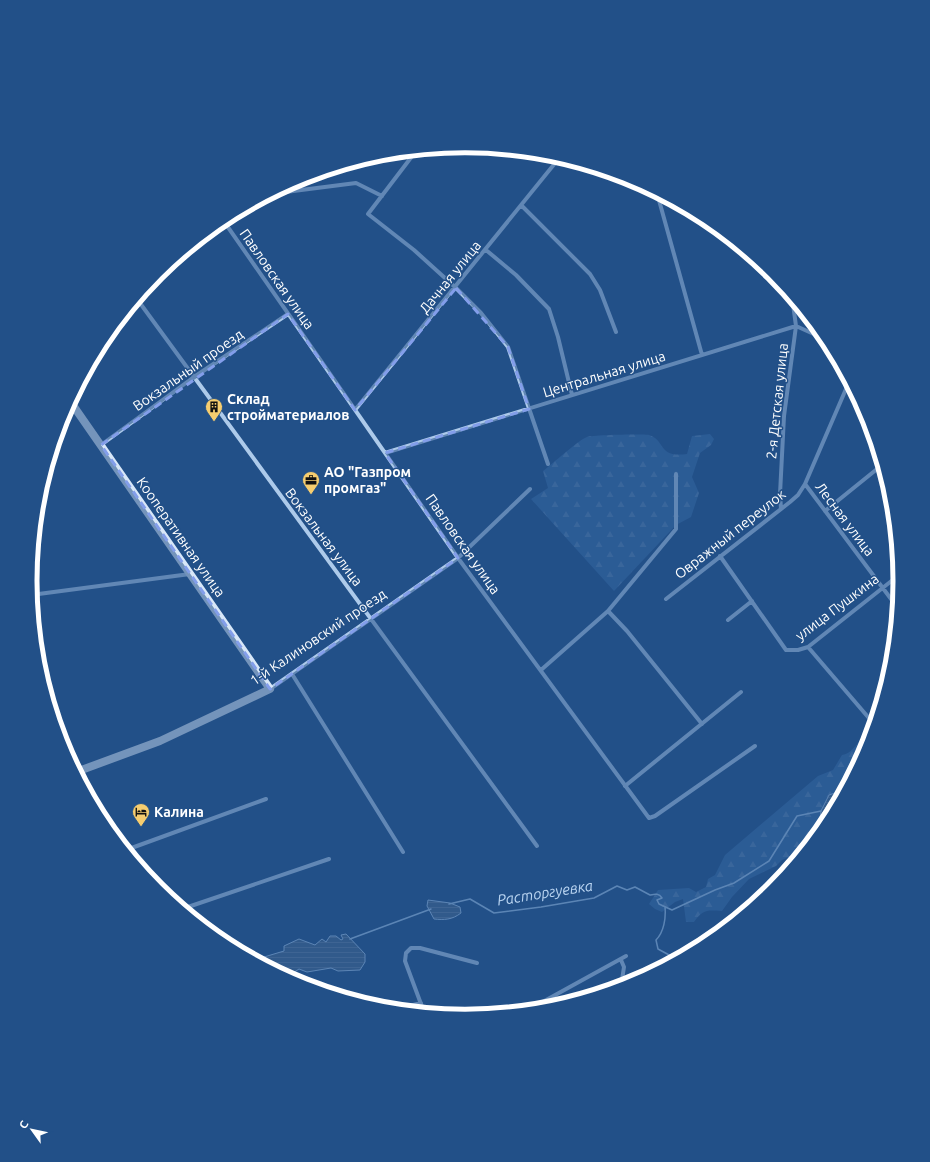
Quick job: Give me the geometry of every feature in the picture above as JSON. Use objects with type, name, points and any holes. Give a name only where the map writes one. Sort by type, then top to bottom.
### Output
[{"type":"street","points":[[412,157],[368,214],[414,250],[456,288],[482,313],[508,347],[548,464]]},
{"type":"street","name":"Дачная улица","points":[[355,410],[456,288],[555,163]]},
{"type":"street","points":[[288,192],[356,183],[382,196]]},
{"type":"street","points":[[659,199],[702,355]]},
{"type":"street","points":[[522,206],[590,274],[600,290],[616,332]]},
{"type":"street","name":"Павловская улица","points":[[227,225],[458,558],[649,818],[655,816],[755,746]]},
{"type":"street","points":[[486,250],[516,275],[549,309],[558,337],[572,395]]},
{"type":"street","name":"Вокзальная улица","points":[[140,303],[536,846]]},
{"type":"street","name":"2-я Детская улица","points":[[781,509],[780,494],[784,416],[796,326],[793,306]]},
{"type":"street","name":"Вокзальный проезд","points":[[101,445],[194,377],[288,314]]},
{"type":"street","points":[[796,326],[815,335]]},
{"type":"street","name":"Центральная улица","points":[[385,453],[796,326]]},
{"type":"street","name":"Овражный переулок","points":[[666,599],[798,495],[805,483],[847,387]]},
{"type":"street","name":"Кооперативная улица","points":[[74,407],[270,689]]},
{"type":"street","points":[[825,511],[878,469]]},
{"type":"street","points":[[541,670],[608,611],[676,529],[676,474]]},
{"type":"street","name":"Лесная улица","points":[[805,483],[892,602]]},
{"type":"street","name":"1-й Калиновский проезд","points":[[81,770],[160,741],[270,689],[370,617],[458,558],[530,489]]},
{"type":"street","points":[[720,556],[752,601],[728,620]]},
{"type":"street","points":[[37,593],[190,574]]},
{"type":"street","name":"улица Пушкина","points":[[752,601],[786,650],[798,650],[808,647],[893,580]]},
{"type":"street","points":[[608,611],[627,631],[702,724]]},
{"type":"street","points":[[808,647],[870,719]]},
{"type":"street","points":[[292,674],[403,852]]},
{"type":"street","points":[[625,786],[741,692]]},
{"type":"street","points":[[130,848],[266,799]]},
{"type":"street","points":[[188,907],[329,859]]},
{"type":"street","points":[[422,1006],[405,961],[406,953],[410,948],[420,948],[477,963]]},
{"type":"street","points":[[542,1002],[626,956]]},
{"type":"street","points":[[621,960],[624,967],[621,979]]},
{"type":"street","points":[[412,1005],[421,1003]]},
{"type":"highlighted area","points":[[456,288],[508,347],[529,409],[385,453],[458,558],[270,689],[101,445],[288,314],[355,410]]},
{"type":"green space","points":[[710,434],[714,439],[711,445],[700,453],[692,477],[699,493],[691,517],[676,525],[614,591],[531,499],[548,488],[543,471],[572,447],[587,437],[649,435],[654,437],[666,451],[677,455],[687,454],[692,436]]},
{"type":"green space","points":[[862,739],[837,792],[829,795],[823,817],[805,842],[794,855],[782,860],[776,866],[749,879],[732,897],[722,911],[706,911],[694,922],[686,922],[683,899],[675,902],[662,912],[649,904],[658,890],[689,888],[696,892],[706,887],[708,879],[715,875],[725,855],[818,776],[833,770],[842,755],[850,751]]},
{"type":"shaded area","points":[[837,792],[820,821],[821,811],[829,795]]},
{"type":"shaded area","points":[[428,900],[450,903],[460,907],[461,913],[448,919],[434,919],[427,906]]},
{"type":"shaded area","points":[[346,934],[365,954],[365,962],[360,970],[338,971],[331,968],[307,972],[299,969],[293,973],[264,958],[264,957],[284,951],[284,946],[299,939],[315,945],[322,939],[326,942],[330,936],[336,936],[341,940],[343,939],[341,935]]},
{"type":"waterway","name":"Расторгуевка","points":[[449,904],[470,899],[494,913],[594,898],[617,886],[627,890],[635,887],[650,895],[655,894],[661,896],[662,898],[657,900],[659,904],[672,910],[734,883],[769,861],[797,816],[821,811]]},
{"type":"waterway","points":[[665,907],[664,925],[659,937],[656,940],[658,949],[671,956]]},
{"type":"waterway","name":"Расторгуевка","points":[[350,939],[431,909]]},
{"type":"place","name":"Склад стройматериалов","points":[[214,422]]},
{"type":"place","name":"АО \"Газпром промгаз\"","points":[[311,495]]},
{"type":"place","name":"Калина","points":[[141,827]]}]
